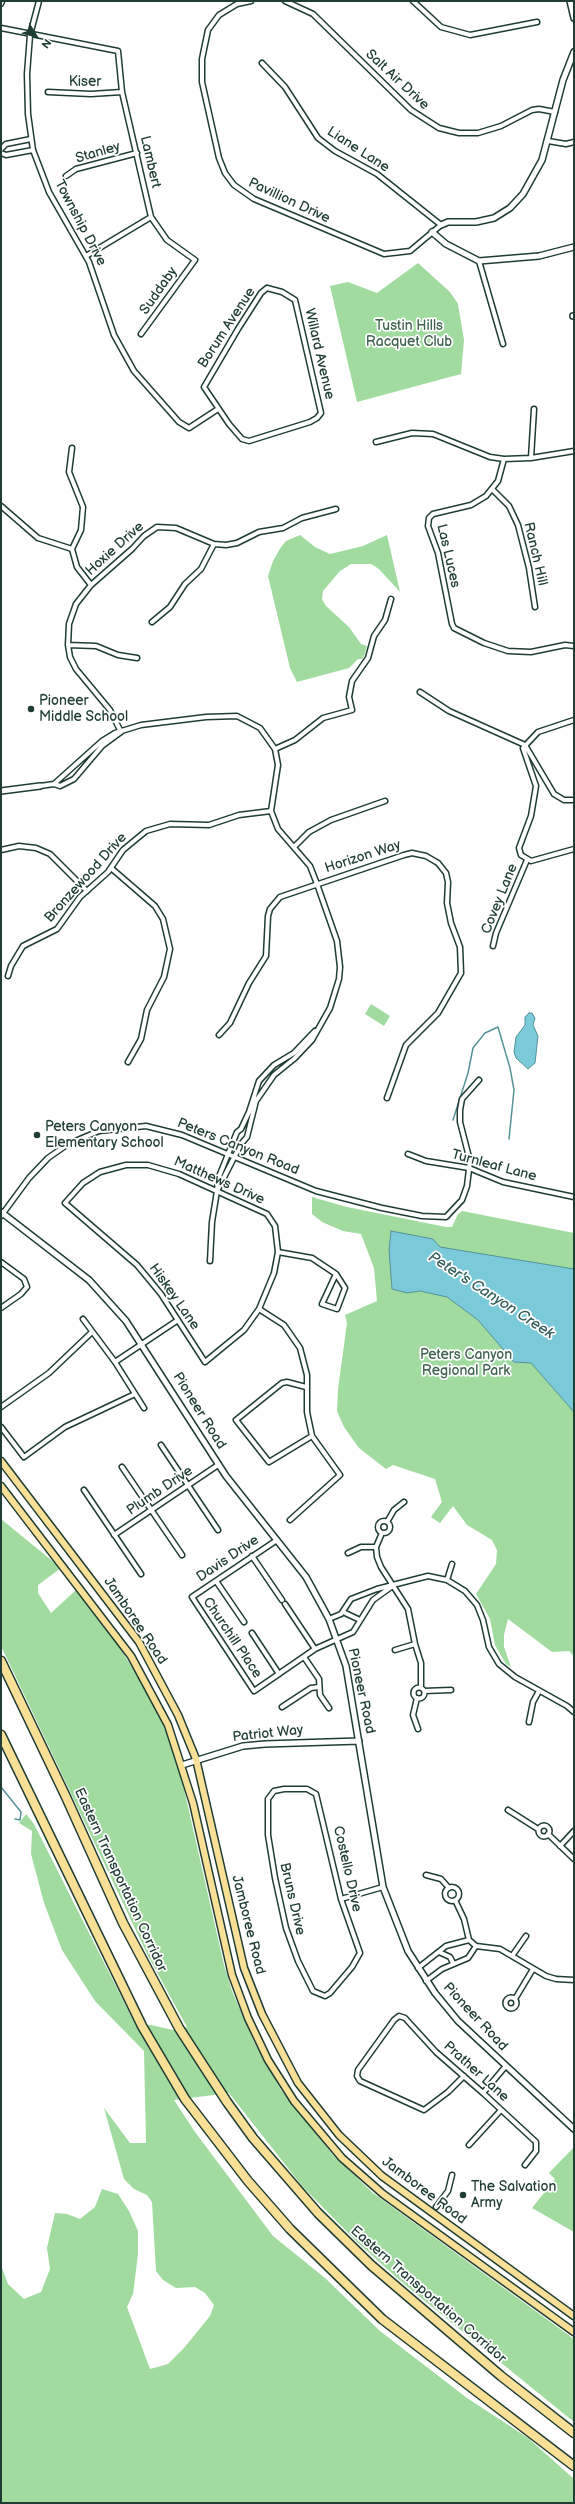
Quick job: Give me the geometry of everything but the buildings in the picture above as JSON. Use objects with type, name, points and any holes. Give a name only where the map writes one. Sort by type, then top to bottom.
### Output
[{"type":"highway","name":"Eastern Transportation Corridor","points":[[1,1661],[66,1797],[123,1923],[179,2028],[227,2102],[286,2178],[371,2265],[489,2366],[574,2433]]},
{"type":"highway","points":[[1,1735],[142,2026],[185,2099],[248,2180],[290,2229],[382,2319],[574,2466]]},
{"type":"main road","name":"Jamboree Road","points":[[1,1461],[139,1642],[166,1690],[196,1759],[244,1968],[262,2014],[298,2083],[339,2135],[382,2176],[574,2316]]},
{"type":"main road","name":"Jamboree Road","points":[[1,1486],[131,1656],[168,1725],[182,1764],[193,1803],[232,1975],[248,2018],[268,2060],[294,2101],[342,2158],[373,2186],[574,2332]]},
{"type":"street","name":"Township Drive","points":[[39,1],[30,35],[27,74],[33,150],[49,192],[94,272],[109,324],[124,355],[148,387],[183,426],[189,428],[218,409]]},
{"type":"street","name":"Pavillion Drive","points":[[252,1],[227,9],[219,15],[208,30],[202,59],[202,82],[219,158],[225,173],[234,185],[254,198],[378,253],[392,255],[410,251],[441,225]]},
{"type":"street","name":"Salt Air Drive","points":[[285,1],[313,14],[411,110],[439,128],[459,133],[478,133],[502,126],[532,110],[539,109],[555,112]]},
{"type":"street","points":[[413,1],[441,27],[470,35],[537,22]]},
{"type":"street","points":[[570,1],[574,18]]},
{"type":"street","points":[[1,28],[30,35]]},
{"type":"street","name":"Lambert","points":[[30,35],[118,51],[122,92],[151,217],[167,240],[195,260]]},
{"type":"street","points":[[441,225],[455,221],[485,221],[510,208],[523,194],[537,171],[548,141],[563,80],[574,52]]},
{"type":"street","name":"Liane Lane","points":[[262,63],[285,87],[318,138],[334,151],[377,174],[441,225]]},
{"type":"street","name":"Kiser","points":[[48,92],[91,94],[122,92]]},
{"type":"street","points":[[1,149],[6,144],[31,139]]},
{"type":"street","points":[[548,141],[566,144],[574,142]]},
{"type":"street","points":[[1,153],[6,155],[33,150]]},
{"type":"street","name":"Stanley","points":[[66,176],[76,169],[137,153]]},
{"type":"street","points":[[86,256],[151,217]]},
{"type":"street","points":[[432,232],[446,244],[479,261],[539,256],[574,247]]},
{"type":"street","name":"Suddaby","points":[[142,334],[195,260]]},
{"type":"street","points":[[479,261],[503,344]]},
{"type":"street","name":"Borum Avenue","points":[[218,409],[204,387],[261,293],[267,288],[282,292],[295,300]]},
{"type":"street","name":"Willard Avenue","points":[[218,409],[242,439],[249,441],[310,422],[317,418],[321,412],[295,300]]},
{"type":"street","points":[[531,458],[534,409]]},
{"type":"street","points":[[376,442],[412,433],[433,434],[490,457],[504,459],[531,458],[574,451]]},
{"type":"street","points":[[72,448],[69,472],[83,507],[81,530],[72,549],[77,567],[91,585]]},
{"type":"street","name":"Las Luces","points":[[504,459],[498,481],[492,489],[471,505],[433,514],[429,518],[428,526],[438,553],[448,607],[454,628],[497,648],[531,652],[565,645],[574,646]]},
{"type":"street","name":"Ranch Hill","points":[[492,489],[509,506],[518,525],[529,568],[535,608]]},
{"type":"street","points":[[1,506],[38,538],[72,549]]},
{"type":"street","name":"Hoxie Drive","points":[[121,732],[110,710],[76,669],[68,645],[69,624],[76,604],[91,585],[132,549],[144,536],[157,528],[176,528],[214,544],[237,543],[259,532],[283,528],[302,518],[336,509]]},
{"type":"street","points":[[152,622],[170,607],[185,584],[201,569],[214,544]]},
{"type":"street","points":[[275,749],[295,740],[323,718],[352,710],[349,697],[352,680],[368,658],[374,636],[385,620],[391,599]]},
{"type":"street","points":[[68,645],[96,646],[118,655],[137,658]]},
{"type":"street","points":[[420,692],[449,711],[525,745],[554,794],[564,800],[574,800]]},
{"type":"street","points":[[54,784],[102,741],[121,732],[155,723],[237,716],[260,728],[275,749],[278,765],[271,811],[278,829],[310,866],[337,941],[340,967],[335,994],[319,1026],[303,1051],[266,1084],[256,1101],[247,1138],[241,1144],[218,1191]]},
{"type":"street","points":[[574,720],[538,732],[525,745],[523,751],[536,781],[531,816],[519,848],[521,855],[528,860],[574,849]]},
{"type":"street","points":[[1,791],[54,784],[60,786],[74,779],[102,746],[121,732]]},
{"type":"street","points":[[294,847],[309,832],[331,820],[384,802]]},
{"type":"street","name":"Bronzewood Drive","points":[[8,976],[11,966],[23,946],[57,929],[87,891],[111,868],[123,850],[136,838],[160,826],[209,825],[239,815],[271,811]]},
{"type":"street","points":[[1,850],[19,846],[36,848],[50,854],[87,891]]},
{"type":"street","name":"Horizon Way","points":[[219,1035],[230,1022],[249,983],[266,956],[267,923],[270,909],[280,897],[412,853],[420,854],[432,859],[446,872],[448,882],[447,903],[451,923],[460,947],[461,973],[438,1013],[406,1045],[387,1098]]},
{"type":"street","name":"Covey Lane","points":[[493,946],[496,933],[528,860]]},
{"type":"street","points":[[111,868],[155,906],[163,919],[170,949],[164,977],[146,1010],[141,1039],[128,1062]]},
{"type":"street","points":[[210,1261],[212,1222],[218,1191],[218,1180],[237,1132],[241,1129],[249,1112],[259,1081],[274,1065],[302,1045],[319,1026]]},
{"type":"street","points":[[469,1168],[468,1150],[460,1122],[460,1110],[462,1099],[479,1080]]},
{"type":"street","name":"Peters Canyon Road","points":[[2,1213],[29,1178],[48,1158],[68,1144],[99,1131],[146,1126],[164,1129],[316,1191],[348,1200],[422,1216],[446,1218],[462,1200],[467,1186],[469,1168]]},
{"type":"street","name":"Turnleaf Lane","points":[[408,1154],[426,1161],[469,1168],[503,1182],[574,1197]]},
{"type":"street","name":"Matthews Drive","points":[[65,1203],[83,1183],[100,1172],[126,1165],[148,1165],[163,1168],[218,1191],[267,1214],[275,1226],[278,1252]]},
{"type":"street","name":"Hiskey Lane","points":[[65,1203],[137,1265],[161,1294],[205,1362],[244,1330],[259,1309]]},
{"type":"street","name":"Pioneer Road","points":[[2,1213],[89,1280],[126,1321],[218,1465],[306,1577],[329,1619],[337,1640],[352,1692],[383,1887],[408,1951],[426,1981],[458,2021],[505,2067],[574,2129]]},
{"type":"street","points":[[290,1520],[340,1475],[312,1436],[307,1412],[305,1362],[294,1337],[284,1325],[259,1309],[274,1273],[278,1252],[312,1258],[336,1274],[345,1288],[337,1309],[322,1304],[336,1274]]},
{"type":"street","points":[[1,1262],[24,1279],[27,1287],[21,1294],[1,1308]]},
{"type":"street","points":[[84,1319],[115,1362],[144,1408]]},
{"type":"street","points":[[115,1362],[178,1320]]},
{"type":"street","points":[[1,1407],[49,1373],[92,1332]]},
{"type":"street","points":[[306,1387],[287,1382],[282,1383],[236,1420],[269,1462],[312,1436]]},
{"type":"street","points":[[1,1427],[24,1456],[65,1427],[136,1394]]},
{"type":"street","points":[[161,1445],[218,1530]]},
{"type":"street","name":"Plumb Drive","points":[[114,1535],[218,1465]]},
{"type":"street","points":[[122,1467],[182,1555]]},
{"type":"street","points":[[84,1490],[141,1574]]},
{"type":"street","points":[[387,1522],[394,1510],[404,1502]]},
{"type":"street","points":[[382,1533],[378,1526],[382,1522],[387,1522]]},
{"type":"street","points":[[387,1522],[390,1530],[382,1533],[376,1547],[381,1567],[408,1608],[415,1644],[421,1663],[422,1698],[417,1698]]},
{"type":"street","name":"Davis Drive","points":[[192,1597],[277,1540]]},
{"type":"street","points":[[348,1553],[361,1547],[376,1547]]},
{"type":"street","points":[[252,1556],[282,1600]]},
{"type":"street","points":[[447,1580],[452,1564]]},
{"type":"street","points":[[329,1619],[343,1612],[351,1599],[428,1576],[447,1580],[465,1591],[477,1605],[483,1620],[489,1647],[499,1664],[515,1677],[567,1706],[574,1712]]},
{"type":"street","points":[[216,1581],[244,1622]]},
{"type":"street","points":[[252,1634],[279,1674],[315,1649],[353,1632],[373,1600],[394,1585]]},
{"type":"street","name":"Churchill Place","points":[[192,1597],[254,1691],[279,1674]]},
{"type":"street","points":[[285,1604],[315,1649]]},
{"type":"street","points":[[343,1612],[360,1620]]},
{"type":"street","points":[[395,1650],[415,1644]]},
{"type":"street","points":[[304,1657],[319,1679],[320,1695],[329,1708]]},
{"type":"street","points":[[282,1706],[311,1688],[319,1687]]},
{"type":"street","points":[[418,1729],[413,1715],[417,1698],[414,1691],[451,1690]]},
{"type":"street","points":[[529,1722],[533,1702],[539,1691]]},
{"type":"street","name":"Patriot Way","points":[[182,1764],[243,1746],[360,1741]]},
{"type":"street","name":"Costello Drive","points":[[270,1794],[284,1789],[312,1791],[320,1802],[341,1899],[360,1953]]},
{"type":"street","name":"Bruns Drive","points":[[270,1794],[269,1841],[286,1928],[309,1985],[317,1994],[325,1996],[330,1993],[352,1967],[360,1953]]},
{"type":"street","points":[[508,1810],[538,1829],[541,1836],[548,1834]]},
{"type":"street","points":[[538,1829],[543,1825],[547,1826],[548,1834],[574,1860]]},
{"type":"street","points":[[560,1846],[574,1831]]},
{"type":"street","points":[[426,1874],[441,1879],[449,1888],[454,1888],[458,1891],[458,1896],[455,1900]]},
{"type":"street","points":[[341,1899],[383,1887]]},
{"type":"street","points":[[449,1888],[446,1892],[446,1897],[450,1900],[455,1900]]},
{"type":"street","points":[[455,1900],[464,1919],[468,1940],[476,1946],[492,1947],[512,1956],[533,1969],[556,1979],[574,1980]]},
{"type":"street","points":[[512,1956],[526,1936]]},
{"type":"street","points":[[418,1968],[446,1946],[468,1940]]},
{"type":"street","points":[[426,1981],[453,1963],[462,1962],[468,1958],[476,1946]]},
{"type":"street","points":[[439,1952],[450,1958],[453,1963]]},
{"type":"street","points":[[515,1999],[533,1969]]},
{"type":"street","name":"Prather Lane","points":[[464,2076],[448,2092],[424,2110],[360,2081],[357,2076],[358,2070],[394,2020],[400,2016],[405,2018],[436,2052],[464,2076],[483,2093],[538,2146],[525,2165]]},
{"type":"street","points":[[483,2093],[505,2067]]},
{"type":"street","points":[[469,2145],[501,2110]]},
{"type":"street","points":[[436,2207],[448,2191],[452,2175]]},
{"type":"green space","name":"Tustin Hills Racquet Club","points":[[418,263],[450,292],[458,304],[464,340],[461,374],[357,402],[330,286],[348,282],[377,293]]},
{"type":"green space","points":[[300,535],[315,547],[330,554],[363,546],[387,535],[400,592],[379,569],[371,564],[351,564],[340,571],[323,591],[322,599],[326,606],[349,627],[361,644],[367,646],[364,656],[362,659],[358,659],[349,668],[297,682],[290,668],[268,576],[273,561],[281,547],[286,541]]},
{"type":"green space","points":[[371,1004],[390,1016],[384,1026],[365,1014]]},
{"type":"green space","name":"Peters Canyon Regional Park","points":[[312,1197],[347,1207],[446,1227],[452,1227],[458,1214],[462,1211],[574,1233],[574,1656],[569,1651],[552,1652],[508,1619],[504,1635],[504,1647],[511,1667],[506,1664],[495,1645],[490,1619],[476,1594],[496,1564],[497,1550],[492,1540],[467,1525],[453,1506],[440,1523],[431,1517],[442,1502],[435,1479],[393,1465],[386,1469],[359,1448],[344,1427],[337,1411],[338,1389],[347,1323],[345,1315],[377,1301],[374,1268],[361,1234],[343,1231],[322,1222],[312,1214]]},
{"type":"green space","points":[[1,1519],[61,1568],[38,1585],[38,1593],[51,1613],[76,1590],[115,1640],[149,1695],[168,1736],[181,1776],[224,1965],[232,1991],[254,2042],[281,2090],[333,2155],[373,2193],[574,2339],[574,2422],[404,2284],[357,2242],[302,2186],[229,2093],[174,2100],[195,2132],[273,2236],[325,2278],[380,2331],[467,2398],[528,2438],[574,2479],[574,2503],[1,2503],[1,2265],[8,2284],[24,2299],[41,2292],[50,2269],[47,2248],[55,2213],[67,2214],[80,2219],[95,2207],[102,2189],[118,2194],[129,2211],[138,2231],[138,2254],[133,2294],[127,2307],[150,2369],[168,2364],[184,2348],[210,2316],[214,2305],[205,2293],[195,2287],[176,2288],[163,2280],[156,2271],[152,2202],[147,2195],[134,2189],[124,2179],[104,2108],[130,2143],[146,2143],[144,2051],[95,2001],[62,1950],[44,1903],[31,1854],[32,1831],[19,1823],[26,1814],[34,1824],[136,2026],[151,2025],[173,2030],[187,2027],[148,1956],[1,1646]]},
{"type":"green space","points":[[574,2147],[574,2232],[532,2208],[555,2179],[549,2173]]},
{"type":"water","points":[[529,1013],[532,1013],[535,1018],[533,1025],[538,1036],[535,1063],[528,1069],[516,1058],[514,1052],[516,1037],[525,1025],[525,1017]]},
{"type":"water","name":"Peter's Canyon Creek","points":[[391,1231],[433,1239],[440,1247],[574,1269],[574,1412],[531,1363],[514,1362],[478,1320],[447,1297],[420,1291],[407,1293],[392,1289],[389,1250]]},
{"type":"waterway","points":[[453,1120],[468,1073],[473,1048],[485,1033],[498,1027],[510,1068],[514,1090],[509,1139]]},
{"type":"waterway","points":[[1,1787],[21,1812],[20,1820],[15,1819]]},
{"type":"place","name":"Pioneer Middle School","points":[[31,709]]},
{"type":"place","name":"Peters Canyon Elementary School","points":[[37,1135]]},
{"type":"place","name":"The Salvation Army","points":[[463,2195]]}]
